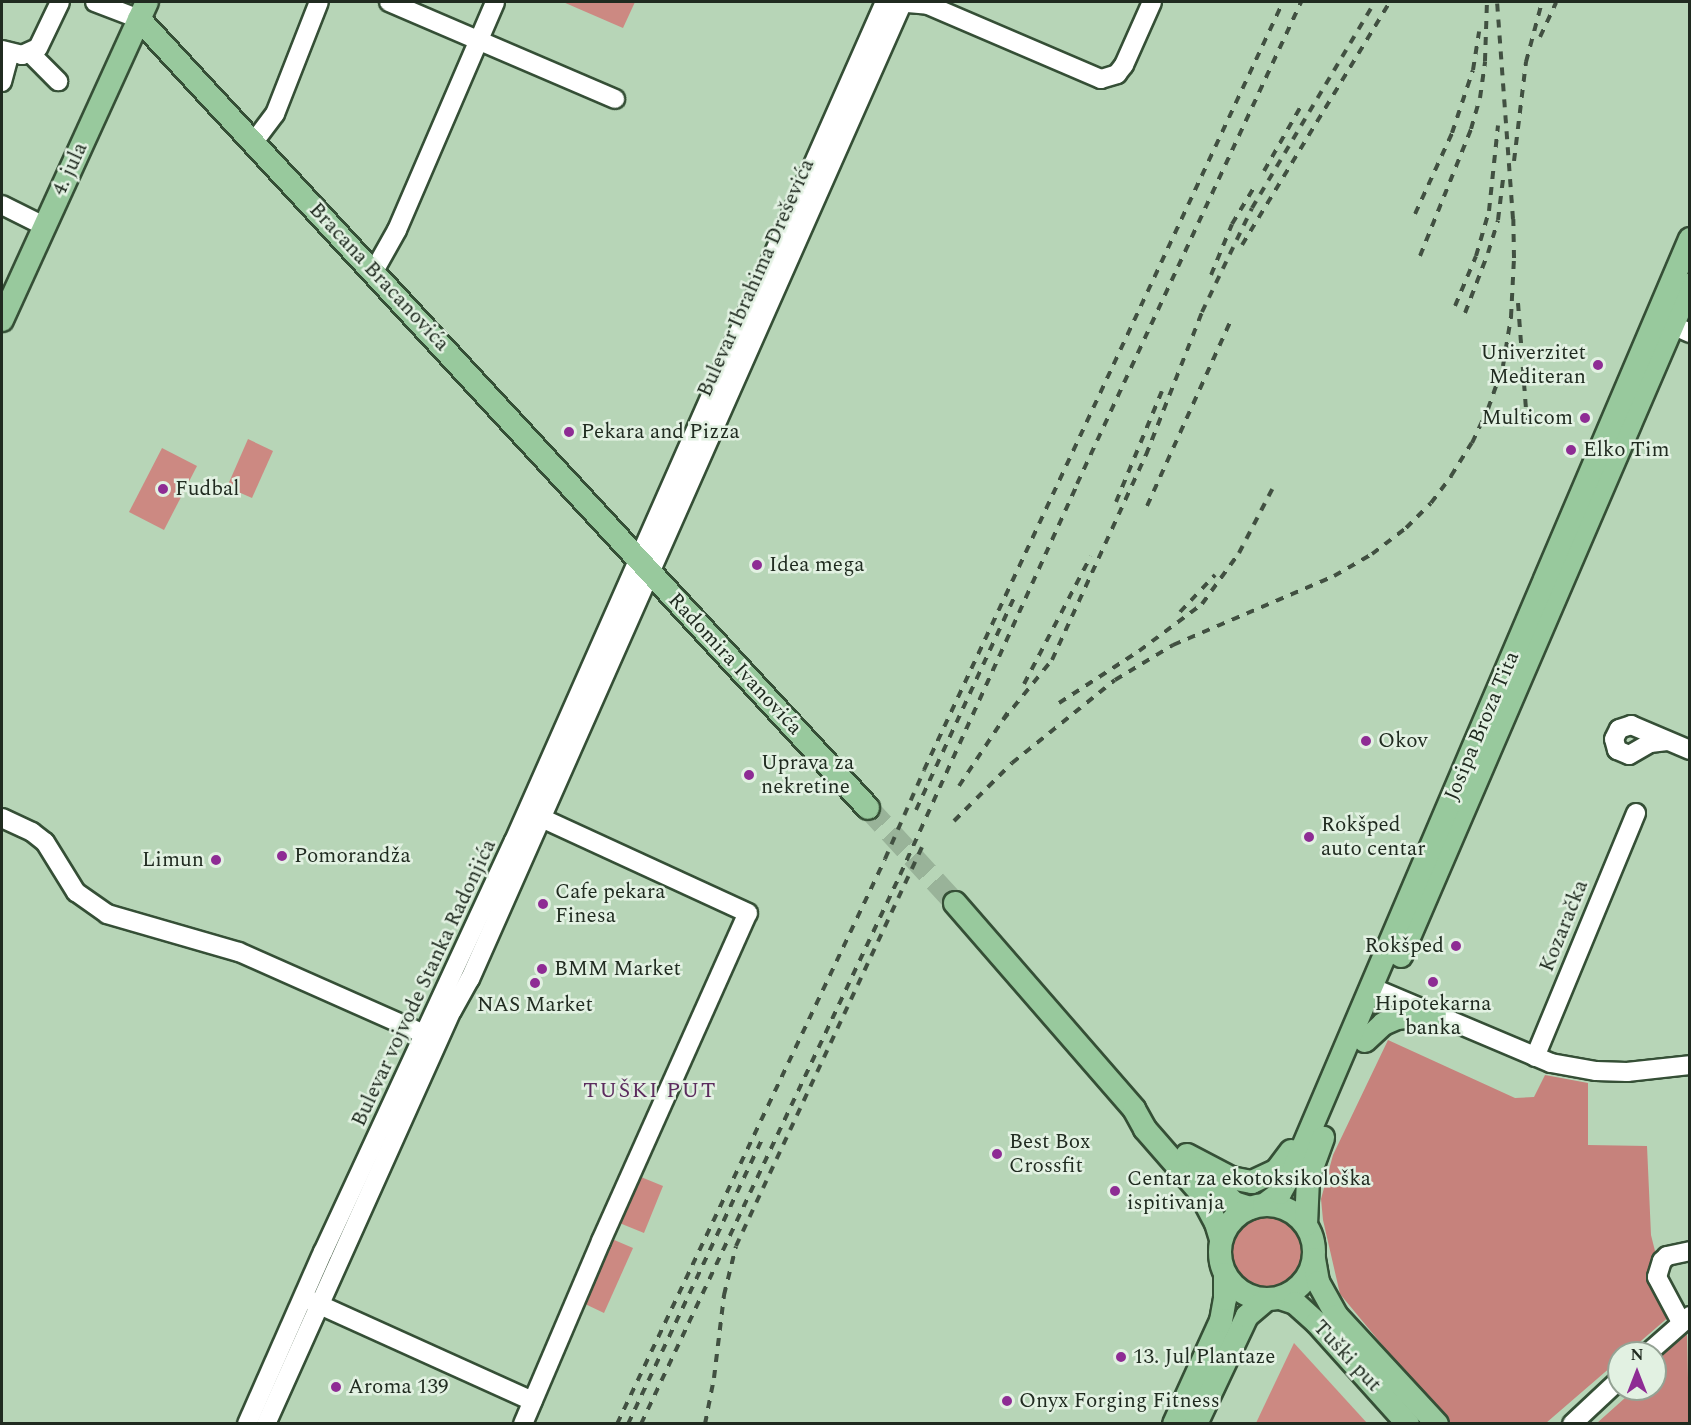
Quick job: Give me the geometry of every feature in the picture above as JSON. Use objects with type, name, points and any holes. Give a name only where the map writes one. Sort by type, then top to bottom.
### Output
[{"type":"main road","name":"Bracana Bracanovića","points":[[143,10],[253,143],[645,565]]},
{"type":"main road","name":"4. jula","points":[[2,320],[143,10]]},
{"type":"main road","name":"Josipa Broza Tita","points":[[1673,325],[1689,239]]},
{"type":"main road","name":"Josipa Broza Tita","points":[[1257,1206],[1280,1193],[1378,990],[1517,666],[1673,325],[1689,285]]},
{"type":"main road","name":"Radomira Ivanovića","points":[[645,565],[868,808]]},
{"type":"main road","points":[[955,903],[1134,1109],[1145,1130],[1199,1191],[1216,1223],[1221,1239],[1221,1263],[1225,1274],[1225,1299],[1221,1321],[1174,1424]]},
{"type":"main road","name":"Josipa Broza Tita","points":[[1306,1225],[1306,1191],[1312,1164],[1365,1041],[1378,990]]},
{"type":"main road","points":[[1365,1041],[1391,1020],[1404,1015],[1435,1014]]},
{"type":"main road","points":[[1134,1109],[1155,1124],[1226,1197],[1240,1206],[1288,1210],[1306,1225],[1311,1236],[1314,1259],[1302,1284],[1247,1316],[1196,1424]]},
{"type":"main road","points":[[1187,1155],[1241,1182],[1261,1180],[1281,1167],[1307,1123],[1317,1113]]},
{"type":"main road","points":[[1221,1239],[1229,1223],[1257,1206]]},
{"type":"main road","name":"Tuški put","points":[[1314,1259],[1318,1282],[1337,1316],[1437,1424]]},
{"type":"main road","points":[[1225,1274],[1242,1293],[1273,1299]]},
{"type":"main road","name":"Tuški put","points":[[1273,1299],[1295,1303],[1310,1316],[1408,1424]]},
{"type":"street","points":[[30,53],[45,39],[60,2]]},
{"type":"street","name":"Bracana Bracanovića","points":[[95,2],[143,10]]},
{"type":"street","points":[[253,143],[275,114],[319,2]]},
{"type":"street","points":[[389,2],[479,38],[615,99]]},
{"type":"street","points":[[374,271],[397,230],[495,2]]},
{"type":"street","points":[[897,2],[927,3],[1101,79],[1118,74],[1124,65],[1152,2]]},
{"type":"street","name":"Bulevar Ibrahima Dreševića","points":[[645,565],[897,2]]},
{"type":"street","points":[[2,82],[6,51],[30,53],[58,81]]},
{"type":"street","points":[[2,205],[44,226]]},
{"type":"street","name":"Bulevar vojvode Stanka Radonjića","points":[[247,1424],[312,1301],[645,565]]},
{"type":"street","points":[[1667,741],[1689,750]]},
{"type":"street","name":"Kozaračka","points":[[1535,1057],[1636,813]]},
{"type":"street","points":[[523,1424],[601,1240],[748,913],[534,814]]},
{"type":"street","name":"Bulevar vojvode Stanka Radonjića","points":[[266,1424],[312,1301],[426,1035],[534,814]]},
{"type":"street","points":[[2,818],[32,832],[45,842],[61,872],[76,892],[107,914],[239,952],[426,1035]]},
{"type":"street","points":[[1378,990],[1535,1057],[1596,1071],[1627,1072],[1689,1065]]},
{"type":"street","points":[[1660,1341],[1685,1319],[1657,1277],[1662,1260],[1667,1256],[1689,1251]]},
{"type":"street","points":[[312,1301],[532,1401]]},
{"type":"street","points":[[1572,1424],[1607,1391]]},
{"type":"shaded area","points":[[563,2],[635,2],[623,28]]},
{"type":"shaded area","points":[[248,439],[273,451],[252,498],[227,487]]},
{"type":"shaded area","name":"Fudbal","points":[[162,448],[197,466],[164,530],[129,512]]},
{"type":"shaded area","points":[[1388,1040],[1515,1098],[1534,1097],[1545,1075],[1588,1083],[1588,1145],[1647,1146],[1651,1235],[1671,1315],[1641,1341],[1607,1341],[1607,1370],[1546,1423],[1447,1423],[1340,1294],[1323,1220],[1321,1199],[1333,1155]]},
{"type":"shaded area","points":[[636,1175],[663,1186],[644,1233],[617,1222]]},
{"type":"shaded area","points":[[1266,1214],[1280,1217],[1293,1225],[1301,1238],[1304,1252],[1301,1266],[1293,1279],[1280,1287],[1266,1290],[1252,1287],[1239,1279],[1231,1266],[1228,1252],[1231,1238],[1239,1225],[1252,1217]]},
{"type":"shaded area","points":[[612,1239],[633,1248],[604,1313],[583,1303]]},
{"type":"shaded area","points":[[1687,1334],[1689,1423],[1597,1423],[1622,1401],[1667,1401],[1667,1352]]},
{"type":"shaded area","points":[[1294,1343],[1367,1423],[1256,1423]]},
{"type":"tunnel","points":[[868,808],[955,903]]},
{"type":"railway","points":[[617,1424],[885,859],[924,770],[1283,2]]},
{"type":"railway","points":[[641,1424],[900,875],[1077,484],[1301,2]]},
{"type":"railway","points":[[1003,720],[1052,660],[1146,455],[1202,312],[1252,208],[1375,2]]},
{"type":"railway","points":[[1242,245],[1390,2]]},
{"type":"railway","points":[[1420,256],[1471,129],[1480,98],[1485,61],[1487,2]]},
{"type":"railway","points":[[954,821],[1012,763],[1115,680],[1173,645],[1334,576],[1372,554],[1406,528],[1431,503],[1451,476],[1472,443],[1488,409],[1503,366],[1511,317],[1513,219],[1497,2]]},
{"type":"railway","points":[[1514,161],[1526,62],[1542,2]]},
{"type":"railway","points":[[1540,37],[1556,2]]},
{"type":"railway","points":[[1415,214],[1452,133],[1473,70],[1479,31]]},
{"type":"railway","points":[[1264,171],[1300,108]]},
{"type":"railway","points":[[1455,306],[1476,256],[1489,211],[1498,125]]},
{"type":"railway","points":[[1465,313],[1498,220],[1503,179]]},
{"type":"railway","points":[[1211,275],[1232,224],[1253,189]]},
{"type":"railway","points":[[1518,303],[1527,422]]},
{"type":"railway","points":[[1147,506],[1231,320]]},
{"type":"railway","points":[[1116,502],[1162,391]]},
{"type":"railway","points":[[1059,703],[1139,651],[1202,604],[1239,553],[1276,482]]},
{"type":"railway","points":[[1024,684],[1091,556]]},
{"type":"railway","points":[[1180,612],[1215,575]]},
{"type":"railway","points":[[916,810],[1016,594]]},
{"type":"railway","points":[[959,786],[1008,712]]},
{"type":"railway","points":[[705,1424],[714,1378],[724,1295],[736,1246],[924,843]]},
{"type":"railway","points":[[628,1424],[761,1141]]},
{"type":"place","name":"Univerzitet Mediteran","points":[[1598,365]]},
{"type":"place","name":"Multicom","points":[[1585,418]]},
{"type":"place","name":"Pekara and Pizza","points":[[569,432]]},
{"type":"place","name":"Elko Tim","points":[[1571,450]]},
{"type":"place","name":"Fudbal","points":[[163,489]]},
{"type":"place","name":"Idea mega","points":[[757,565]]},
{"type":"place","name":"Okov","points":[[1366,741]]},
{"type":"place","name":"Uprava za nekretine","points":[[749,775]]},
{"type":"place","name":"Rokšped auto centar","points":[[1309,837]]},
{"type":"place","name":"Pomorandža","points":[[282,856]]},
{"type":"place","name":"Limun","points":[[216,860]]},
{"type":"place","name":"Cafe pekara Finesa","points":[[543,904]]},
{"type":"place","name":"Rokšped","points":[[1456,946]]},
{"type":"place","name":"BMM Market","points":[[542,969]]},
{"type":"place","name":"Hipotekarna banka","points":[[1433,982]]},
{"type":"place","name":"NAS Market","points":[[535,983]]},
{"type":"place","name":"Best Box Crossfit","points":[[997,1154]]},
{"type":"place","name":"Centar za ekotoksikološka ispitivanja","points":[[1115,1191]]},
{"type":"place","name":"13. Jul Plantaze","points":[[1121,1357]]},
{"type":"place","name":"Aroma 139","points":[[336,1387]]},
{"type":"place","name":"Onyx Forging Fitness","points":[[1007,1401]]},
{"type":"district","name":"TUŠKI PUT","points":[[650,1091]]}]
